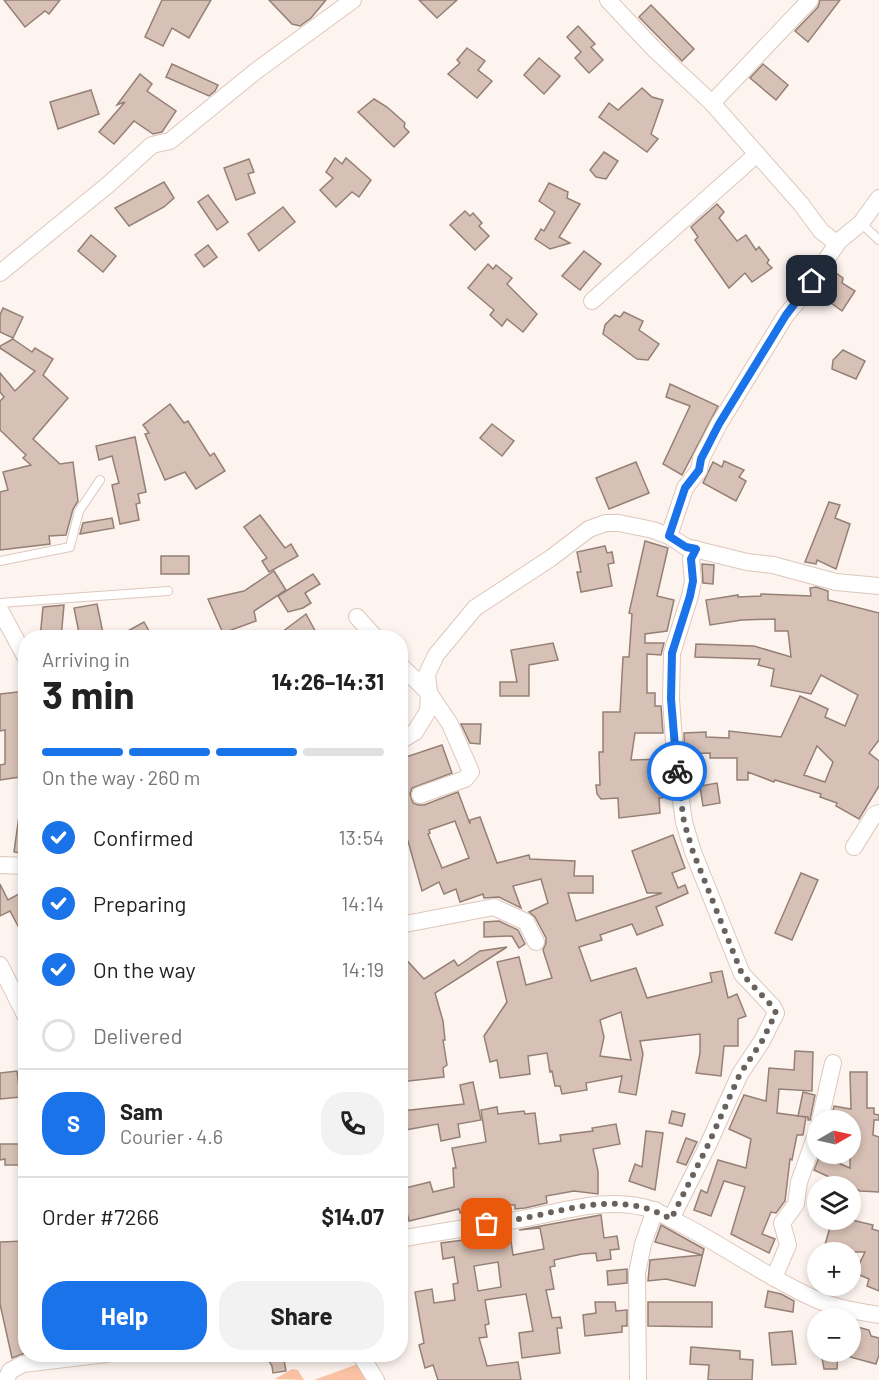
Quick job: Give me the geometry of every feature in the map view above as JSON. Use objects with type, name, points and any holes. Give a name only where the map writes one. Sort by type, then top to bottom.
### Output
[{"type":"street","points":[[0,273],[153,145],[171,141],[256,71],[353,0]]},
{"type":"street","points":[[608,0],[648,43],[712,103],[801,204],[821,231],[835,242],[838,241]]},
{"type":"street","points":[[712,103],[810,0]]},
{"type":"street","points":[[592,301],[757,154]]},
{"type":"street","points":[[669,536],[685,488],[699,470],[701,459],[719,424],[786,315],[838,241],[861,223],[879,198]]},
{"type":"street","points":[[408,736],[414,732],[428,711],[427,674],[436,655],[474,608],[551,558],[589,529],[606,523],[619,523],[653,530],[669,536],[686,547],[747,562],[773,565],[819,579],[879,586]]},
{"type":"street","points":[[671,1219],[740,1074],[762,1041],[776,1013],[742,974],[693,852],[684,822],[675,756],[671,699],[672,653],[690,596],[693,581],[691,559],[696,549]]},
{"type":"street","points":[[0,610],[18,643]]},
{"type":"street","points":[[357,616],[369,630]]},
{"type":"street","points":[[408,673],[429,693],[450,724],[471,772],[465,779],[420,795]]},
{"type":"street","points":[[854,847],[874,815],[879,813]]},
{"type":"street","points":[[0,865],[18,866]]},
{"type":"street","points":[[408,923],[494,907],[526,922],[536,942]]},
{"type":"street","points":[[0,965],[18,1001]]},
{"type":"street","points":[[822,1110],[833,1063]]},
{"type":"street","points":[[774,1278],[788,1245],[782,1223],[796,1204],[807,1161]]},
{"type":"street","points":[[408,1238],[597,1204],[615,1203],[655,1210],[821,1302],[879,1316]]},
{"type":"street","points":[[639,1380],[637,1273],[643,1244],[655,1210]]},
{"type":"street","points":[[6,1380],[10,1371],[22,1364],[39,1362]]},
{"type":"street","points":[[365,1362],[376,1380]]},
{"type":"lane","points":[[861,223],[879,240]]},
{"type":"lane","points":[[0,561],[70,547],[79,511],[100,480]]},
{"type":"lane","points":[[0,603],[168,591]]},
{"type":"shaded area","points":[[358,1364],[368,1380],[314,1380]]},
{"type":"shaded area","points":[[292,1369],[298,1370],[304,1380],[275,1379]]},
{"type":"building","points":[[4,0],[60,0],[49,14],[45,11],[25,27]]},
{"type":"building","points":[[162,0],[211,0],[189,38],[172,28],[163,46],[145,37]]},
{"type":"building","points":[[269,0],[326,0],[311,18],[300,26],[292,24]]},
{"type":"building","points":[[419,0],[457,0],[437,18]]},
{"type":"building","points":[[820,0],[840,0],[808,42],[795,31],[818,7]]},
{"type":"building","points":[[651,5],[694,49],[682,61],[639,17]]},
{"type":"building","points":[[578,26],[595,44],[591,47],[603,60],[589,73],[575,58],[581,52],[567,37]]},
{"type":"building","points":[[467,48],[485,61],[478,70],[492,81],[477,98],[448,74],[460,63],[457,60]]},
{"type":"building","points":[[539,58],[560,76],[544,94],[524,75]]},
{"type":"building","points":[[172,64],[218,85],[215,91],[209,96],[166,77]]},
{"type":"building","points":[[763,64],[788,85],[776,100],[750,78]]},
{"type":"building","points":[[140,74],[152,84],[147,91],[176,111],[162,132],[153,134],[134,121],[114,144],[99,132],[125,102],[117,105]]},
{"type":"building","points":[[642,88],[652,97],[663,100],[651,134],[658,139],[647,152],[599,117],[609,103],[618,110]]},
{"type":"building","points":[[91,90],[99,114],[58,129],[50,102]]},
{"type":"building","points":[[374,99],[405,123],[404,127],[409,132],[394,147],[358,112]]},
{"type":"building","points":[[604,152],[618,161],[606,179],[596,177],[590,170]]},
{"type":"building","points":[[335,158],[342,164],[346,158],[371,180],[359,197],[352,192],[336,207],[320,190],[333,178],[326,172]]},
{"type":"building","points":[[249,159],[254,172],[248,174],[255,193],[236,200],[224,168]]},
{"type":"building","points":[[164,182],[174,198],[164,207],[129,226],[115,208]]},
{"type":"building","points":[[549,183],[568,192],[567,198],[580,204],[559,237],[570,243],[550,249],[535,239],[541,229],[544,231],[555,212],[539,201]]},
{"type":"building","points":[[208,195],[228,222],[217,230],[198,202]]},
{"type":"building","points":[[717,204],[724,212],[719,218],[737,241],[746,235],[756,250],[759,247],[769,260],[767,263],[772,268],[752,282],[745,273],[729,288],[695,240],[698,237],[691,227]]},
{"type":"building","points":[[283,207],[295,222],[259,251],[248,234]]},
{"type":"building","points":[[465,211],[470,216],[473,213],[482,223],[479,226],[489,236],[475,250],[450,225]]},
{"type":"building","points":[[91,235],[116,256],[103,272],[78,251]]},
{"type":"building","points":[[208,245],[217,257],[204,267],[195,255]]},
{"type":"building","points":[[584,251],[601,264],[580,290],[562,276]]},
{"type":"building","points":[[488,264],[493,269],[496,265],[512,278],[507,284],[537,314],[523,332],[507,319],[502,326],[490,315],[494,310],[468,288]]},
{"type":"building","points":[[832,270],[843,278],[842,283],[855,291],[842,311],[816,292]]},
{"type":"building","points":[[3,308],[23,317],[13,338],[0,332],[0,315]]},
{"type":"building","points":[[624,312],[643,321],[639,330],[659,344],[648,360],[637,359],[603,334],[605,325],[615,315],[620,317]]},
{"type":"building","points":[[13,339],[32,352],[35,348],[53,359],[43,375],[68,398],[33,439],[60,464],[73,462],[78,501],[73,509],[66,535],[49,536],[50,544],[0,550],[0,492],[8,490],[3,472],[31,465],[23,458],[26,455],[0,430],[0,401],[4,397],[0,392],[0,373],[15,391],[35,371],[0,348]]},
{"type":"building","points":[[843,350],[865,361],[856,379],[832,369],[833,360]]},
{"type":"building","points":[[670,384],[718,406],[682,475],[663,464],[690,406],[666,397]]},
{"type":"building","points":[[170,404],[184,423],[188,421],[210,456],[214,453],[225,471],[196,489],[185,472],[165,480],[145,434],[149,433],[143,425]]},
{"type":"building","points":[[492,424],[514,441],[502,456],[480,438]]},
{"type":"building","points":[[135,437],[146,492],[138,494],[140,503],[136,504],[139,520],[120,524],[112,485],[119,483],[112,456],[99,460],[96,446]]},
{"type":"building","points":[[724,461],[744,470],[739,477],[746,481],[736,501],[703,483],[713,462],[722,467]]},
{"type":"building","points":[[636,462],[649,493],[609,509],[596,478]]},
{"type":"building","points":[[829,502],[840,505],[835,518],[850,524],[836,569],[817,560],[816,564],[805,562]]},
{"type":"building","points":[[260,515],[285,548],[291,544],[298,556],[269,572],[262,561],[267,558],[244,527]]},
{"type":"building","points":[[112,518],[114,528],[80,534],[83,523]]},
{"type":"building","points":[[645,541],[668,548],[657,596],[674,600],[667,631],[645,634],[645,643],[664,643],[661,655],[647,654],[647,693],[655,693],[655,706],[661,706],[663,733],[635,733],[631,760],[665,759],[668,780],[666,780],[667,797],[659,798],[660,813],[619,818],[618,798],[601,799],[597,794],[596,785],[600,785],[599,752],[603,752],[603,712],[620,712],[623,657],[629,657],[632,614],[629,613]]},
{"type":"building","points":[[605,546],[607,553],[612,552],[614,563],[608,564],[612,586],[581,592],[577,572],[581,572],[577,552]]},
{"type":"building","points":[[161,556],[189,556],[189,574],[161,574]]},
{"type":"building","points":[[702,564],[714,565],[713,584],[703,583]]},
{"type":"building","points":[[274,571],[286,590],[254,611],[256,621],[231,630],[222,630],[208,599],[244,591]]},
{"type":"building","points":[[313,574],[320,584],[305,593],[311,603],[288,612],[278,596]]},
{"type":"building","points":[[816,587],[828,591],[828,600],[879,613],[879,740],[869,753],[879,761],[879,786],[859,819],[836,806],[837,803],[820,797],[821,794],[775,780],[774,782],[748,772],[748,780],[737,780],[737,758],[710,758],[710,753],[685,754],[684,733],[706,732],[706,737],[729,738],[729,731],[781,737],[800,696],[828,709],[825,717],[845,726],[858,695],[821,675],[811,694],[771,686],[774,669],[758,665],[760,659],[695,657],[696,644],[754,646],[791,657],[788,631],[775,631],[775,619],[742,620],[710,625],[706,600],[738,595],[738,597],[761,596],[761,594],[811,596],[810,588]],"holes":[[[817,746],[833,762],[825,782],[804,775]]]},
{"type":"building","points":[[97,604],[102,630],[78,630],[74,608]]},
{"type":"building","points":[[64,605],[62,630],[41,630],[43,607]]},
{"type":"building","points":[[306,614],[315,630],[285,630]]},
{"type":"building","points":[[144,622],[148,630],[130,630]]},
{"type":"building","points":[[553,643],[558,660],[529,665],[529,696],[500,696],[500,682],[517,682],[511,650]]},
{"type":"building","points":[[18,692],[18,777],[0,780],[0,765],[5,764],[5,730],[0,731],[0,694]]},
{"type":"building","points":[[461,724],[481,724],[480,744],[470,743]]},
{"type":"building","points":[[442,745],[452,773],[412,788],[410,794],[413,803],[424,805],[458,792],[470,824],[470,820],[480,817],[497,863],[529,855],[530,859],[575,861],[574,876],[593,876],[593,893],[568,893],[576,921],[662,893],[647,893],[632,851],[673,835],[685,868],[672,873],[678,888],[685,885],[688,893],[656,907],[663,925],[637,935],[632,924],[600,935],[602,940],[579,947],[591,981],[636,968],[647,998],[712,982],[710,973],[722,971],[728,998],[737,994],[746,1016],[738,1019],[738,1046],[724,1046],[721,1076],[696,1073],[700,1053],[700,1034],[640,1041],[643,1054],[636,1095],[619,1092],[622,1076],[586,1083],[587,1090],[562,1094],[560,1086],[555,1086],[547,1053],[528,1056],[530,1074],[500,1078],[497,1060],[490,1062],[484,1036],[507,1002],[497,962],[519,957],[526,985],[552,978],[543,950],[546,938],[535,917],[529,912],[548,903],[541,879],[513,886],[521,908],[499,897],[484,898],[483,894],[460,902],[456,889],[444,894],[439,882],[422,891],[408,841],[408,756]],"holes":[[[455,821],[469,858],[442,868],[428,834],[429,830]],[[621,1012],[631,1060],[600,1056],[604,1037],[600,1020]]]},
{"type":"building","points":[[717,783],[720,803],[703,806],[700,786]]},
{"type":"building","points":[[18,823],[18,853],[14,852]]},
{"type":"building","points":[[801,873],[818,880],[792,940],[775,933]]},
{"type":"building","points":[[0,884],[8,900],[18,894],[18,926],[10,911],[0,916]]},
{"type":"building","points":[[499,921],[518,930],[525,944],[519,948],[512,936],[484,937],[484,922]]},
{"type":"building","points":[[507,947],[435,993],[443,1021],[447,1065],[443,1068],[444,1077],[408,1081],[408,962],[424,979],[454,960],[458,966],[480,951]]},
{"type":"building","points":[[795,1051],[813,1052],[812,1091],[779,1089],[777,1113],[806,1117],[803,1135],[797,1135],[792,1160],[790,1159],[785,1201],[776,1213],[771,1212],[762,1234],[775,1239],[769,1253],[731,1234],[745,1187],[724,1181],[711,1216],[694,1210],[701,1190],[707,1193],[718,1160],[746,1168],[751,1139],[729,1129],[744,1095],[766,1101],[769,1068],[794,1070]]},
{"type":"building","points":[[17,1071],[18,1097],[0,1099],[0,1073]]},
{"type":"building","points":[[850,1072],[867,1072],[867,1108],[874,1108],[874,1114],[879,1115],[879,1120],[874,1120],[873,1135],[879,1137],[879,1192],[861,1191],[861,1176],[827,1176],[814,1170],[816,1164],[841,1164],[850,1168],[850,1164],[861,1164],[861,1110],[833,1110],[834,1106],[851,1109]]},
{"type":"building","points":[[473,1082],[481,1120],[458,1124],[460,1137],[441,1141],[438,1124],[408,1129],[408,1110],[464,1104],[460,1085]]},
{"type":"building","points":[[803,1092],[815,1095],[812,1110],[807,1110],[807,1117],[798,1116]]},
{"type":"building","points":[[497,1107],[498,1114],[524,1111],[525,1114],[535,1113],[539,1144],[561,1141],[560,1135],[593,1131],[592,1128],[616,1124],[620,1144],[593,1149],[598,1171],[598,1194],[574,1191],[546,1196],[547,1203],[525,1208],[515,1209],[515,1205],[503,1205],[460,1213],[459,1209],[409,1221],[408,1187],[430,1182],[433,1192],[454,1187],[453,1168],[456,1168],[452,1148],[486,1142],[481,1110]]},
{"type":"building","points":[[672,1111],[685,1114],[682,1126],[669,1123]]},
{"type":"building","points":[[646,1131],[663,1133],[655,1190],[629,1181],[635,1164],[642,1167]]},
{"type":"building","points":[[686,1138],[697,1142],[686,1165],[677,1162]]},
{"type":"building","points":[[0,1144],[18,1144],[18,1165],[5,1165],[5,1159],[0,1160]]},
{"type":"building","points":[[601,1215],[604,1238],[617,1236],[619,1249],[610,1250],[611,1259],[597,1261],[596,1253],[582,1254],[554,1260],[555,1266],[550,1267],[554,1289],[546,1290],[552,1318],[560,1317],[562,1328],[557,1328],[560,1353],[522,1358],[519,1333],[533,1331],[526,1294],[485,1300],[489,1324],[485,1325],[487,1337],[479,1338],[487,1366],[518,1362],[521,1380],[438,1380],[433,1365],[425,1368],[419,1345],[424,1343],[415,1292],[432,1289],[434,1303],[455,1300],[453,1284],[458,1283],[454,1257],[443,1259],[441,1243],[510,1234],[513,1255],[544,1249],[540,1228],[519,1230]],"holes":[[[498,1262],[501,1287],[478,1291],[474,1266]]]},
{"type":"building","points":[[861,1222],[873,1225],[872,1229],[879,1231],[879,1291],[867,1286],[869,1279],[861,1276],[861,1260],[865,1252],[861,1252],[861,1242],[826,1242],[829,1230],[861,1230]]},
{"type":"building","points":[[661,1225],[704,1249],[695,1286],[666,1279],[648,1281],[650,1260],[702,1255],[655,1242]]},
{"type":"building","points":[[18,1241],[18,1356],[12,1358],[0,1304],[0,1242]]},
{"type":"building","points":[[627,1269],[627,1283],[608,1285],[607,1271]]},
{"type":"building","points":[[768,1291],[781,1294],[794,1301],[793,1312],[765,1307]]},
{"type":"building","points":[[595,1302],[615,1302],[616,1311],[627,1310],[627,1326],[622,1326],[622,1332],[585,1336],[583,1315],[596,1313]]},
{"type":"building","points":[[648,1302],[712,1302],[712,1327],[648,1326]]},
{"type":"building","points":[[861,1328],[869,1330],[871,1336],[879,1338],[879,1355],[876,1364],[861,1360]]},
{"type":"building","points":[[792,1331],[796,1364],[772,1365],[769,1333]]},
{"type":"building","points":[[691,1347],[740,1351],[740,1359],[753,1360],[752,1380],[708,1380],[709,1365],[690,1364]]},
{"type":"building","points":[[270,1362],[284,1362],[286,1371],[273,1373]]},
{"type":"building","points":[[823,1362],[837,1362],[837,1369],[824,1369]]},
{"type":"way so far","points":[[487,1224],[570,1208],[615,1203],[655,1210],[671,1219],[740,1074],[762,1041],[776,1013],[742,974],[693,852],[684,822],[677,771]]},
{"type":"route","points":[[677,771],[671,699],[672,653],[690,596],[693,581],[691,559],[696,549],[686,547],[669,536],[675,514],[685,488],[699,470],[701,459],[719,424],[786,315],[812,281]]}]
